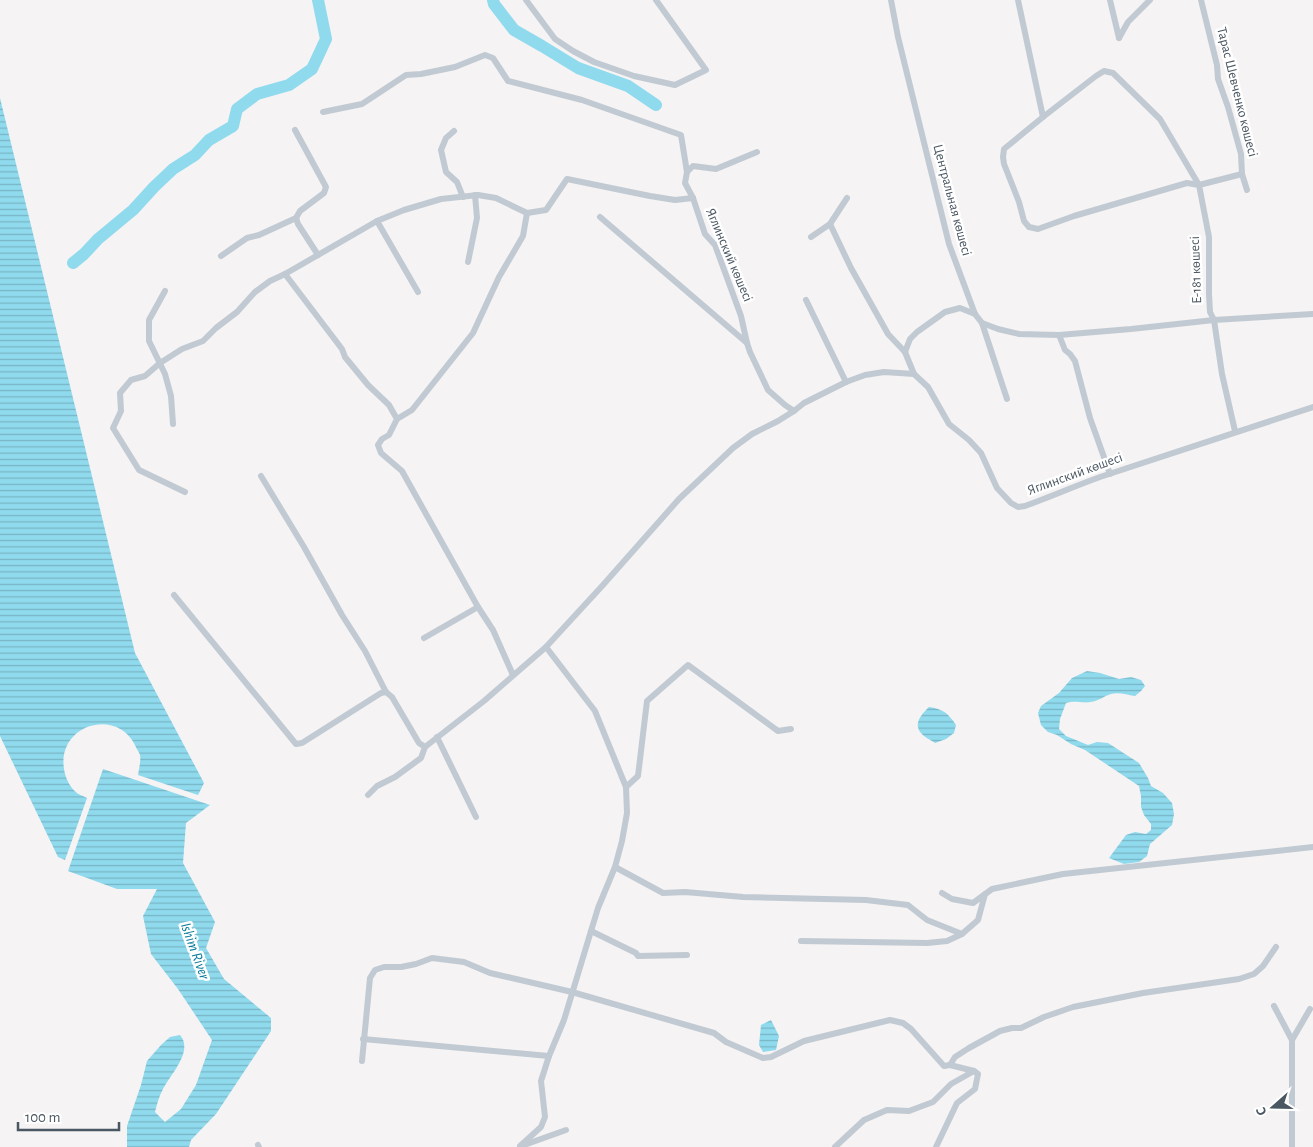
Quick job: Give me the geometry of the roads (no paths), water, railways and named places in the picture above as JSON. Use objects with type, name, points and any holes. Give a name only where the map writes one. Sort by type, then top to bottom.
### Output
[{"type":"street","points":[[526,0],[555,39],[573,51],[594,62],[634,76],[675,85],[706,70],[656,0]]},
{"type":"street","name":"Центральная көшесі","points":[[891,0],[898,37],[949,244],[975,314],[982,323],[1007,400]]},
{"type":"street","points":[[1018,0],[1043,117],[1004,149],[1003,157],[1024,221],[1029,227],[1038,229],[1074,216],[1187,183],[1199,185],[1242,174]]},
{"type":"street","points":[[1110,0],[1119,38],[1128,22],[1150,0]]},
{"type":"street","name":"Тарас Шевченко көшесі","points":[[1201,0],[1217,66],[1218,79],[1241,154],[1242,174],[1246,190]]},
{"type":"street","name":"Яглинский көшесі","points":[[323,112],[362,104],[406,75],[455,67],[485,55],[493,58],[508,81],[582,100],[681,134],[687,172],[685,183],[693,198],[705,234],[715,245],[741,316],[747,343],[768,390],[794,411]]},
{"type":"street","name":"Е-181 көшесі","points":[[1043,117],[1096,76],[1104,72],[1112,73],[1160,119],[1199,185],[1209,237],[1210,312],[1214,320],[1222,374],[1235,431]]},
{"type":"street","points":[[221,256],[247,238],[259,235],[296,218],[300,211],[324,193],[326,187],[295,130]]},
{"type":"street","points":[[454,131],[446,138],[441,150],[446,172],[457,182],[463,196]]},
{"type":"street","points":[[687,172],[693,166],[716,169],[757,152]]},
{"type":"street","points":[[185,492],[139,470],[113,428],[121,411],[120,393],[131,380],[145,376],[160,363],[182,349],[203,341],[270,280],[285,274],[377,221],[440,198],[474,196],[496,198],[527,213],[546,210],[567,179],[667,199],[693,198]]},
{"type":"street","points":[[468,262],[477,218],[474,196]]},
{"type":"street","points":[[811,237],[830,224],[846,198]]},
{"type":"street","points":[[513,675],[493,630],[478,607],[402,471],[381,453],[378,445],[382,439],[389,435],[397,420],[412,410],[473,333],[499,277],[523,236],[527,213]]},
{"type":"street","points":[[600,217],[747,343]]},
{"type":"street","points":[[296,218],[318,255]]},
{"type":"street","points":[[377,221],[418,292]]},
{"type":"street","points":[[368,795],[377,786],[395,777],[421,758],[424,747],[484,701],[546,646],[679,499],[733,448],[752,434],[778,421],[804,403],[846,382],[864,375],[884,372],[914,374],[905,352],[888,334],[851,268],[830,224]]},
{"type":"street","points":[[285,274],[342,349],[345,357],[368,385],[389,405],[397,420]]},
{"type":"street","points":[[165,291],[149,320],[149,341],[166,374],[172,396],[173,424]]},
{"type":"street","points":[[806,300],[846,382]]},
{"type":"street","points":[[905,352],[910,339],[917,332],[945,312],[960,308],[975,314]]},
{"type":"street","points":[[982,323],[1019,334],[1059,335],[1214,320],[1313,314]]},
{"type":"street","points":[[1059,335],[1065,350],[1075,361],[1090,418],[1110,474]]},
{"type":"street","name":"Яглинский көшесі","points":[[914,374],[928,387],[949,424],[969,440],[981,453],[998,488],[1011,503],[1018,507],[1235,431],[1313,407]]},
{"type":"street","points":[[261,476],[304,547],[386,692],[392,698],[419,743],[424,747]]},
{"type":"street","points":[[174,595],[296,744],[302,743],[381,693],[386,692]]},
{"type":"street","points":[[424,638],[478,607]]},
{"type":"street","points":[[520,1147],[542,1127],[545,1117],[541,1081],[564,1020],[598,908],[615,867],[627,813],[626,787],[595,711],[546,646]]},
{"type":"street","points":[[626,787],[638,776],[647,701],[688,665],[778,731],[790,730]]},
{"type":"street","points":[[437,738],[476,817]]},
{"type":"street","points":[[942,893],[952,899],[973,903],[992,889],[1063,874],[1313,847]]},
{"type":"street","points":[[615,867],[663,893],[685,892],[866,900],[908,905],[927,920],[962,934]]},
{"type":"street","points":[[802,941],[927,943],[947,941],[962,934],[978,920],[985,894]]},
{"type":"street","points":[[591,931],[636,953],[638,956],[687,955]]},
{"type":"street","points":[[950,1065],[954,1057],[1000,1031],[1020,1028],[1073,1007],[1144,993],[1239,979],[1254,974],[1263,966],[1276,947]]},
{"type":"street","points":[[362,1061],[370,978],[375,970],[384,967],[401,967],[416,964],[432,958],[464,962],[490,973],[572,992],[714,1033],[726,1042],[763,1058],[804,1041],[890,1020],[903,1023],[911,1029],[944,1066],[950,1065],[974,1071],[978,1074],[975,1089],[957,1103],[936,1147]]},
{"type":"street","points":[[1274,1006],[1292,1040],[1292,1147]]},
{"type":"street","points":[[1292,1040],[1310,1009]]},
{"type":"street","points":[[363,1039],[550,1056]]},
{"type":"street","points":[[836,1147],[864,1120],[887,1110],[910,1111],[933,1102],[951,1084],[974,1071]]},
{"type":"street","points":[[520,1147],[566,1130]]},
{"type":"water","points":[[0,98],[135,653],[204,783],[198,795],[138,775],[140,754],[126,733],[115,727],[102,724],[90,726],[78,732],[69,741],[64,754],[64,769],[72,788],[78,794],[87,798],[65,860],[58,857],[0,736]]},
{"type":"water","points":[[1087,671],[1119,679],[1131,677],[1141,680],[1145,686],[1135,696],[1114,693],[1099,700],[1066,703],[1060,719],[1059,729],[1066,736],[1088,745],[1097,742],[1108,743],[1139,763],[1151,786],[1163,793],[1172,803],[1174,814],[1172,825],[1150,844],[1147,856],[1139,862],[1124,864],[1109,858],[1126,835],[1135,832],[1146,834],[1151,830],[1151,824],[1141,807],[1139,786],[1085,750],[1048,732],[1041,725],[1038,713],[1041,706],[1059,693],[1072,678]]},
{"type":"water","points":[[929,707],[945,712],[956,725],[954,733],[946,739],[935,743],[922,734],[918,726],[919,719]]},
{"type":"water","name":"Ishim River","points":[[103,769],[210,805],[186,823],[183,863],[215,922],[206,948],[224,979],[271,1018],[271,1031],[216,1114],[191,1140],[189,1147],[127,1147],[127,1126],[147,1061],[170,1037],[180,1035],[184,1041],[183,1055],[158,1100],[155,1112],[165,1122],[181,1109],[196,1085],[212,1040],[178,989],[151,954],[143,916],[157,889],[117,889],[68,871]]},
{"type":"water","points":[[771,1020],[779,1036],[776,1050],[763,1052],[759,1045],[761,1025]]},
{"type":"waterway","points":[[73,263],[133,210],[173,169],[195,155],[209,140],[233,126],[237,109],[257,94],[289,85],[312,69],[326,39],[318,0]]},
{"type":"waterway","points":[[493,0],[514,30],[578,68],[628,86],[656,105]]}]
